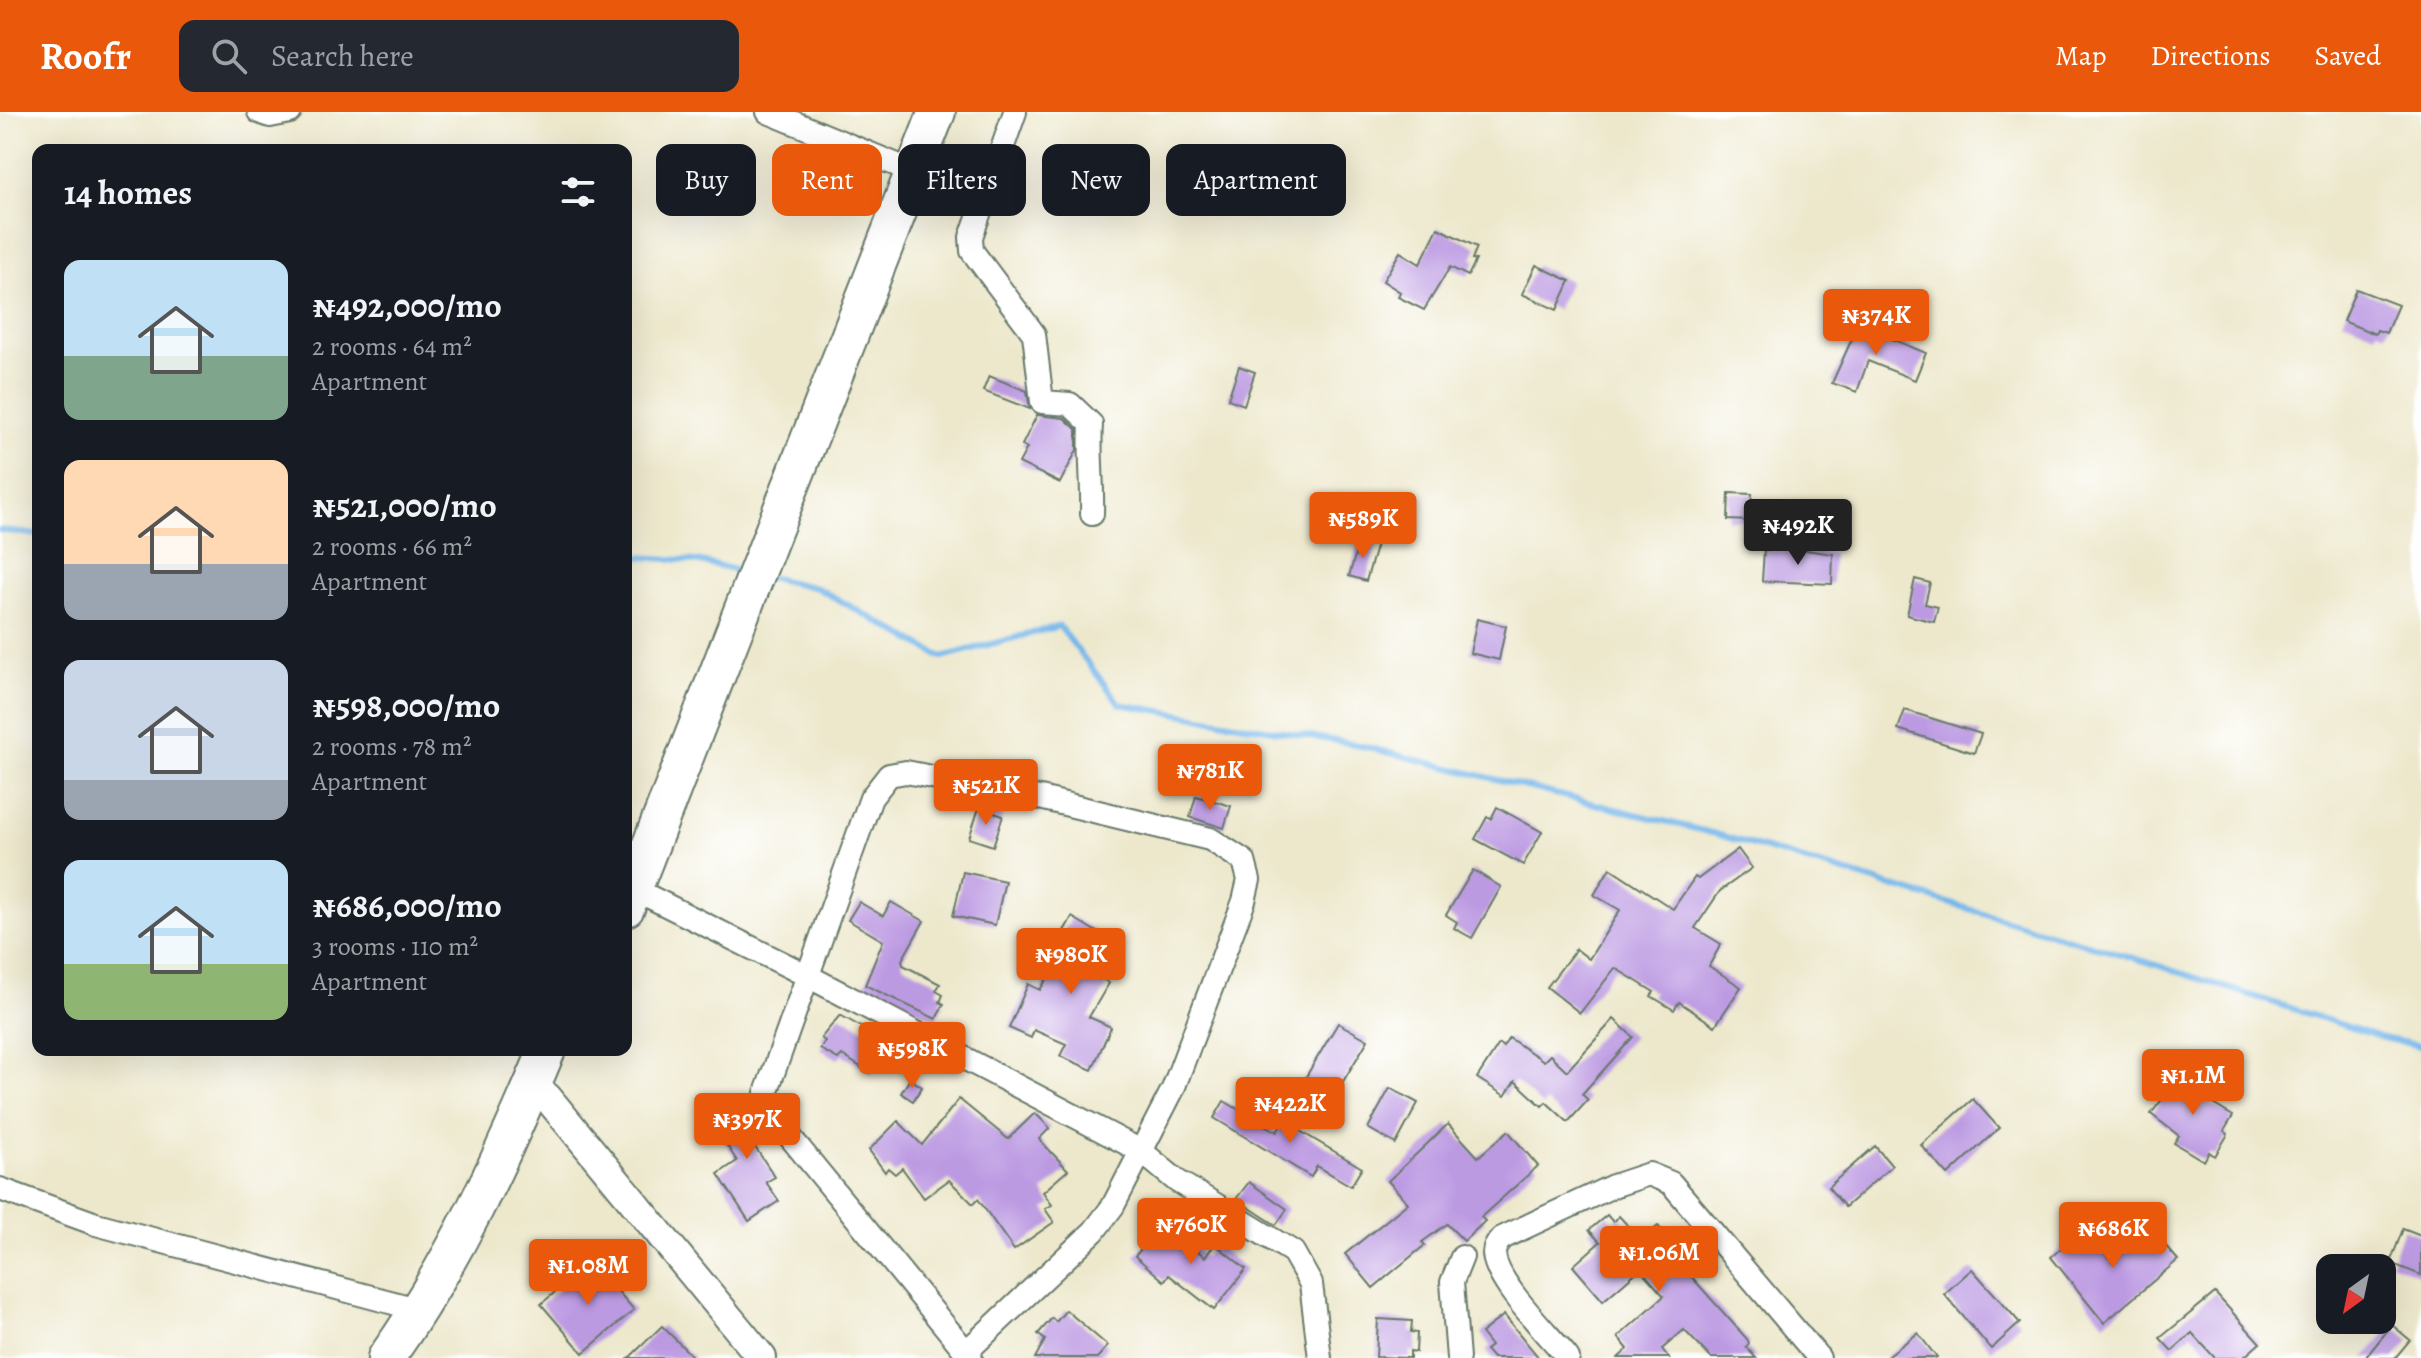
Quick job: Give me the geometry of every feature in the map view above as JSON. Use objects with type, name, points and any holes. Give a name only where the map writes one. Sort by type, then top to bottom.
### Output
[{"type":"main road","points":[[632,837],[917,112]]},
{"type":"main road","points":[[632,893],[937,112]]},
{"type":"main road","points":[[386,1358],[451,1258],[509,1140],[544,1056]]},
{"type":"main road","points":[[408,1358],[461,1273],[565,1056]]},
{"type":"street","points":[[259,112],[270,116],[290,112]]},
{"type":"street","points":[[768,112],[897,165]]},
{"type":"street","points":[[1015,112],[971,237],[972,251],[1034,334],[1042,402],[1070,404],[1091,424],[1088,468],[1093,482],[1092,514]]},
{"type":"street","points":[[906,772],[1040,798],[1210,839],[1233,851],[1244,861],[1249,880],[1244,901],[1173,1089],[1113,1206],[1094,1231],[969,1355],[770,1109],[766,1093],[772,1067],[806,975],[871,798],[889,775],[906,772]]},
{"type":"street","points":[[632,899],[806,975],[1141,1151],[1177,1181],[1293,1252],[1311,1284],[1320,1358]]},
{"type":"street","points":[[547,1097],[753,1355]]},
{"type":"street","points":[[1568,1358],[1502,1277],[1494,1255],[1496,1245],[1502,1238],[1613,1186],[1649,1174],[1671,1183],[1819,1358]]},
{"type":"street","points":[[0,1189],[96,1224],[420,1310]]},
{"type":"street","points":[[1458,1358],[1452,1282],[1462,1257]]},
{"type":"building","points":[[1438,228],[1477,247],[1472,259],[1476,260],[1468,276],[1450,267],[1424,310],[1398,297],[1400,292],[1383,281],[1400,252],[1420,264]]},
{"type":"building","points":[[1536,265],[1570,281],[1557,310],[1522,294]]},
{"type":"building","points":[[2356,289],[2398,305],[2386,333],[2377,330],[2375,334],[2343,321]]},
{"type":"building","points":[[1860,321],[1884,331],[1882,335],[1926,353],[1915,380],[1868,361],[1857,392],[1832,383]]},
{"type":"building","points":[[1239,366],[1255,372],[1244,405],[1228,399]]},
{"type":"building","points":[[989,376],[1027,391],[1030,409],[983,391]]},
{"type":"building","points":[[1037,415],[1064,418],[1077,430],[1077,450],[1060,483],[1019,463],[1027,448],[1022,445]]},
{"type":"building","points":[[1729,493],[1752,494],[1750,521],[1728,520]]},
{"type":"building","points":[[1360,539],[1377,544],[1366,581],[1349,576]]},
{"type":"building","points":[[1799,549],[1833,554],[1832,584],[1762,581],[1764,550]]},
{"type":"building","points":[[1915,579],[1930,583],[1925,604],[1938,607],[1934,622],[1907,615]]},
{"type":"building","points":[[1477,619],[1506,626],[1499,660],[1470,653]]},
{"type":"building","points":[[1905,710],[1981,734],[1974,753],[1898,729]]},
{"type":"building","points":[[1196,796],[1231,806],[1224,828],[1190,817]]},
{"type":"building","points":[[1497,807],[1542,832],[1523,865],[1475,839],[1487,817],[1491,819]]},
{"type":"building","points":[[979,808],[1003,816],[993,846],[969,838]]},
{"type":"building","points":[[1738,849],[1752,868],[1720,891],[1695,928],[1721,944],[1709,966],[1741,987],[1715,1026],[1679,1002],[1674,1010],[1651,996],[1654,992],[1615,968],[1580,1013],[1547,987],[1576,949],[1589,959],[1620,910],[1594,895],[1610,868],[1673,909],[1695,877],[1698,879]]},
{"type":"building","points":[[1473,870],[1501,887],[1472,938],[1454,928],[1457,922],[1446,915]]},
{"type":"building","points":[[963,872],[1005,881],[995,925],[953,916]]},
{"type":"building","points":[[859,902],[883,916],[891,902],[924,921],[902,960],[903,965],[940,984],[936,991],[943,995],[940,1002],[944,1004],[936,1019],[865,985],[883,941],[848,920]]},
{"type":"building","points":[[1072,917],[1118,945],[1099,977],[1109,983],[1089,1017],[1111,1027],[1092,1070],[1060,1056],[1066,1044],[1034,1030],[1031,1038],[1009,1028],[1028,984],[1040,990],[1064,950],[1056,945]]},
{"type":"building","points":[[840,1015],[888,1042],[870,1073],[842,1055],[838,1059],[820,1049],[825,1041],[821,1038]]},
{"type":"building","points":[[1614,1019],[1633,1037],[1582,1094],[1588,1100],[1568,1122],[1546,1102],[1542,1106],[1515,1081],[1505,1096],[1477,1078],[1499,1044],[1503,1047],[1509,1038],[1544,1061],[1550,1055],[1567,1071]]},
{"type":"building","points":[[1338,1023],[1368,1040],[1330,1103],[1301,1085]]},
{"type":"building","points":[[2186,1068],[2205,1082],[2196,1094],[2233,1116],[2224,1131],[2228,1134],[2215,1156],[2209,1152],[2204,1161],[2174,1143],[2179,1136],[2151,1114]]},
{"type":"building","points":[[910,1079],[922,1087],[913,1101],[901,1093]]},
{"type":"building","points":[[1390,1088],[1418,1103],[1396,1144],[1368,1128]]},
{"type":"building","points":[[750,1097],[767,1130],[751,1141],[775,1177],[766,1182],[779,1201],[749,1221],[718,1174],[737,1161],[720,1135],[727,1130],[719,1117]]},
{"type":"building","points":[[959,1099],[1008,1139],[1035,1113],[1050,1128],[1039,1139],[1068,1170],[1043,1192],[1052,1205],[1045,1209],[1054,1222],[1014,1250],[978,1199],[973,1204],[949,1180],[924,1198],[902,1168],[895,1174],[888,1168],[885,1172],[869,1150],[898,1121],[922,1145]]},
{"type":"building","points":[[1973,1099],[1999,1128],[1948,1175],[1921,1145]]},
{"type":"building","points":[[1224,1101],[1277,1132],[1283,1121],[1362,1168],[1351,1186],[1317,1166],[1311,1177],[1214,1118]]},
{"type":"building","points":[[1448,1124],[1478,1157],[1508,1131],[1538,1166],[1481,1217],[1485,1221],[1464,1241],[1447,1224],[1422,1242],[1425,1245],[1373,1288],[1345,1254],[1408,1203],[1388,1181]]},
{"type":"building","points":[[1875,1146],[1892,1166],[1845,1207],[1828,1187]]},
{"type":"building","points":[[1249,1182],[1287,1209],[1276,1225],[1236,1199]]},
{"type":"building","points":[[1607,1215],[1613,1222],[1619,1216],[1641,1240],[1658,1226],[1695,1269],[1689,1274],[1747,1339],[1749,1343],[1746,1347],[1756,1358],[1711,1358],[1684,1330],[1662,1349],[1669,1358],[1618,1358],[1628,1349],[1618,1337],[1664,1296],[1640,1269],[1603,1301],[1573,1266],[1600,1242],[1589,1230]]},
{"type":"building","points":[[1164,1223],[1205,1257],[1215,1244],[1246,1269],[1214,1310],[1169,1275],[1164,1281],[1135,1256]]},
{"type":"building","points":[[2150,1228],[2178,1260],[2104,1323],[2051,1257],[2083,1229],[2113,1262]]},
{"type":"building","points":[[2403,1229],[2421,1236],[2421,1275],[2396,1265],[2396,1254],[2393,1254]]},
{"type":"building","points":[[592,1261],[634,1310],[583,1353],[541,1304]]},
{"type":"building","points":[[1972,1269],[2020,1323],[1991,1349],[1944,1294]]},
{"type":"building","points":[[2215,1293],[2260,1343],[2243,1358],[2215,1358],[2192,1333],[2172,1351],[2160,1338]]},
{"type":"building","points":[[1066,1310],[1108,1346],[1097,1358],[1035,1358],[1045,1340],[1038,1334],[1052,1318],[1056,1322]]},
{"type":"building","points":[[1504,1315],[1539,1358],[1493,1358],[1486,1350],[1491,1346],[1481,1333]]},
{"type":"building","points":[[1378,1319],[1412,1321],[1411,1332],[1417,1333],[1416,1352],[1410,1351],[1410,1358],[1376,1357]]},
{"type":"building","points":[[662,1326],[694,1358],[629,1358]]},
{"type":"building","points":[[2396,1328],[2410,1340],[2395,1358],[2365,1358],[2385,1334],[2396,1334]]},
{"type":"building","points":[[1918,1333],[1937,1358],[1885,1358]]},
{"type":"waterway","points":[[0,530],[32,534]]},
{"type":"waterway","points":[[632,556],[696,561],[745,572]]},
{"type":"waterway","points":[[768,577],[817,588],[942,657],[1059,626],[1120,704],[1354,744],[1716,834],[2147,962],[2383,1038],[2421,1046]]}]
